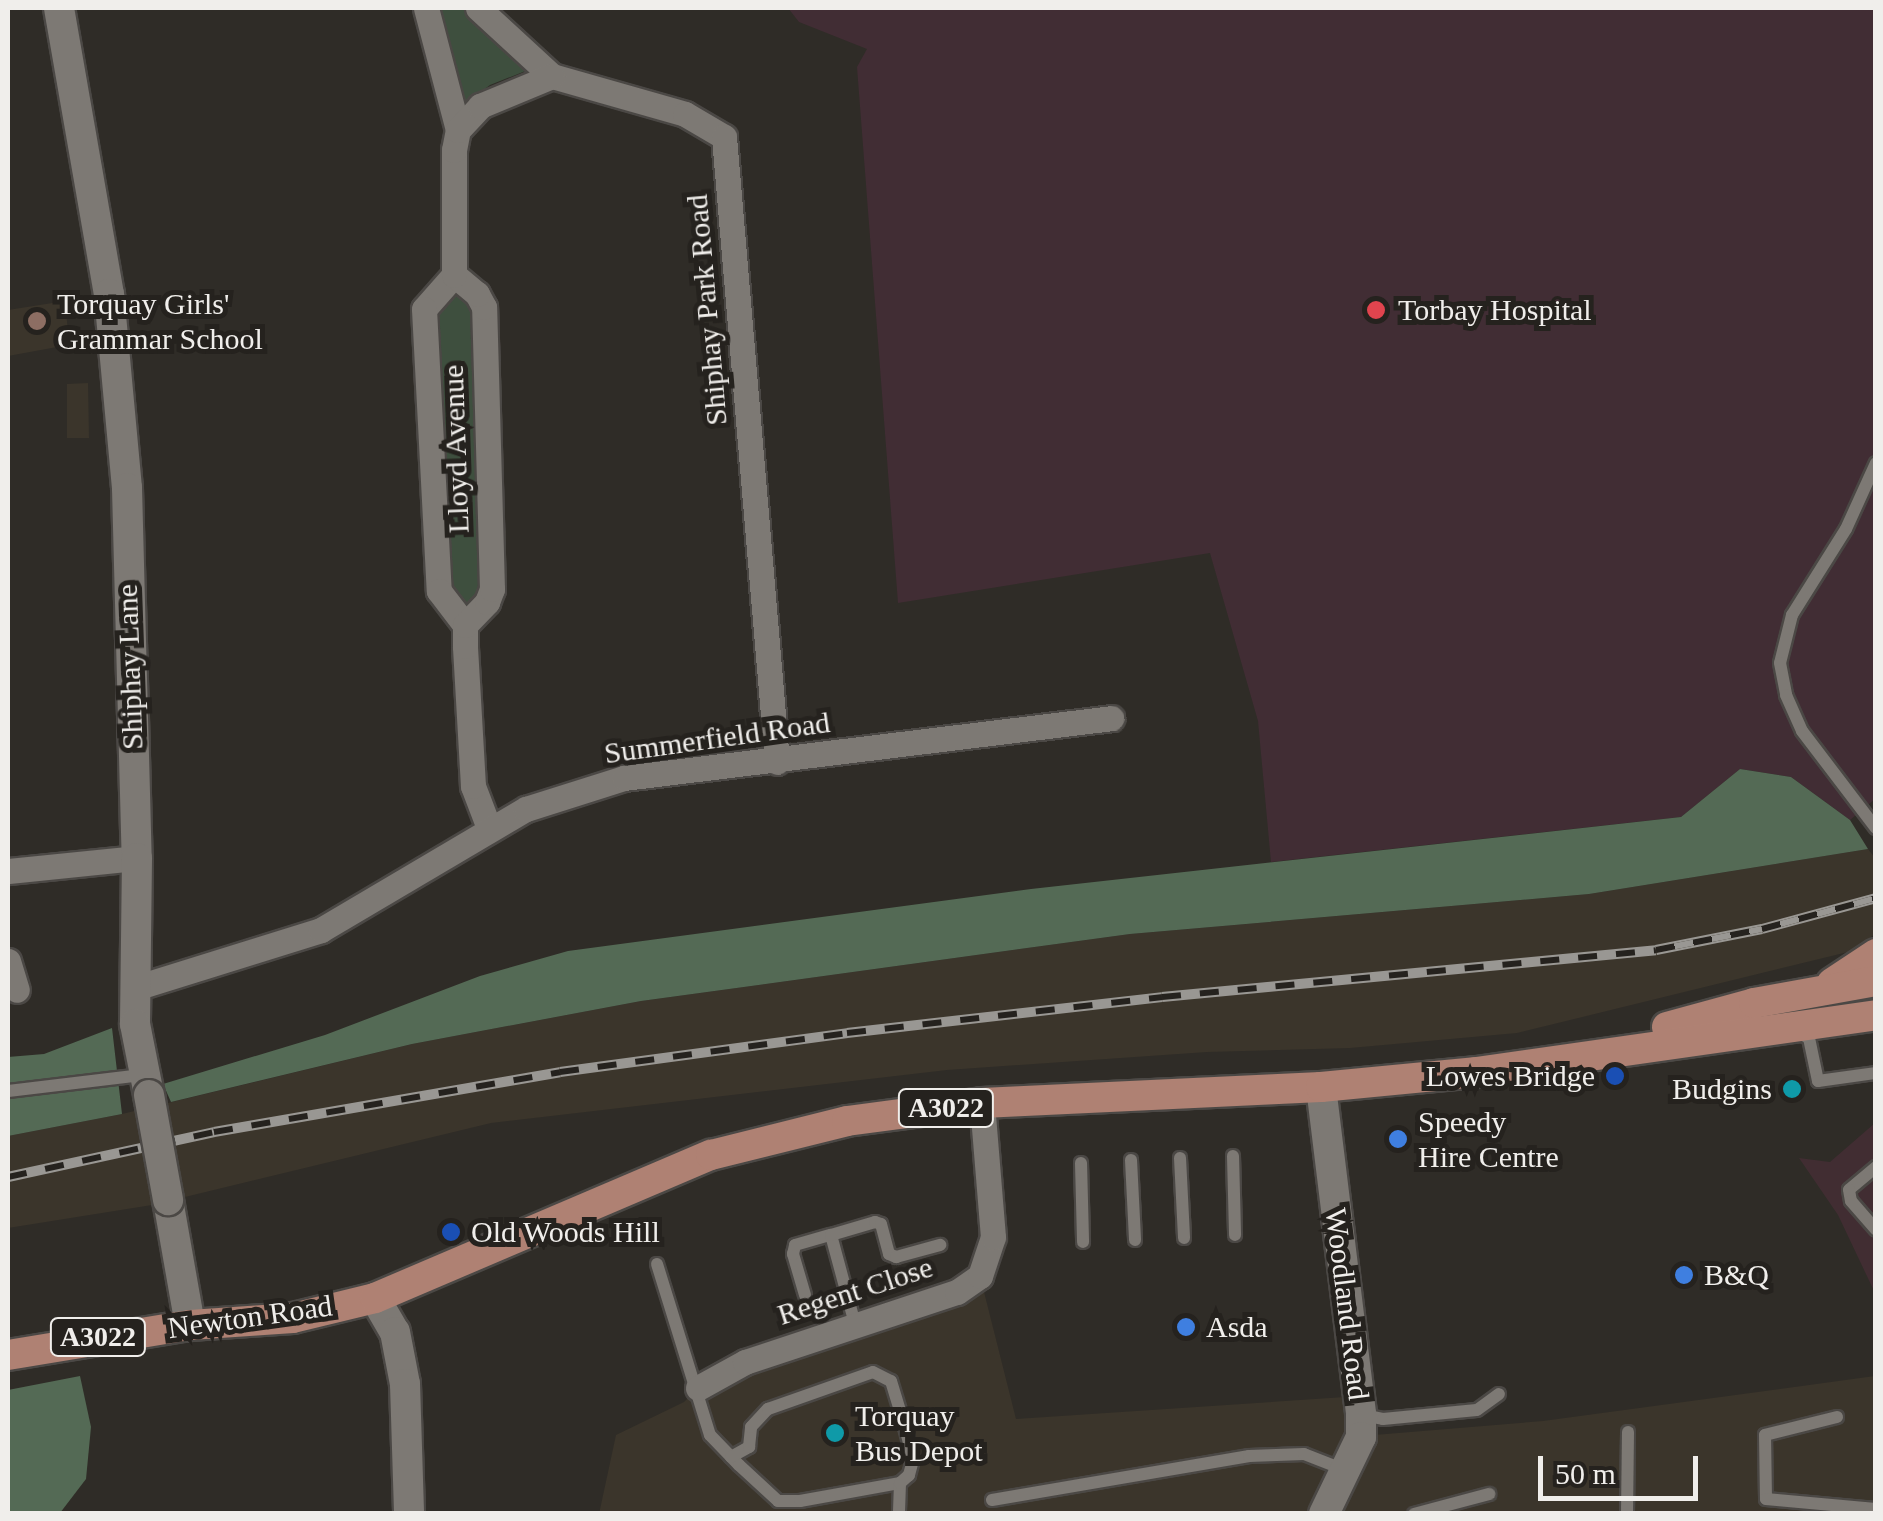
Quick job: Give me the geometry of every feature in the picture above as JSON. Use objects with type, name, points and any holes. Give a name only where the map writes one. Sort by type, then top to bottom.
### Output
[{"type":"main road","points":[[1826,987],[1876,954]]},
{"type":"main road","name":"A3022","points":[[1549,1064],[1696,1019],[1826,987],[1876,981]]},
{"type":"main road","name":"A3022","points":[[374,1298],[711,1155],[847,1120],[982,1103],[1321,1087],[1549,1064],[1876,1015]]},
{"type":"main road","name":"Newton Road","points":[[8,1354],[190,1325],[293,1318],[374,1298]]},
{"type":"street","name":"Shiphay Lane","points":[[59,8],[109,294],[126,488],[137,858],[135,988],[146,1085],[190,1325]]},
{"type":"street","points":[[426,8],[458,130],[454,275]]},
{"type":"street","name":"Shiphay Park Road","points":[[478,8],[552,76],[685,114],[724,137],[778,762]]},
{"type":"street","points":[[458,130],[480,106],[552,76]]},
{"type":"street","name":"Lloyd Avenue","points":[[465,625],[487,602],[492,589],[484,307],[477,294],[454,275],[424,309],[439,591],[465,625],[473,786],[489,828]]},
{"type":"street","name":"Summerfield Road","points":[[135,988],[321,930],[526,809],[624,778],[1111,718]]},
{"type":"street","points":[[8,870],[137,858]]},
{"type":"street","points":[[8,961],[17,990]]},
{"type":"street","name":"Woodland Road","points":[[1321,1087],[1361,1414],[1361,1436],[1324,1514]]},
{"type":"street","name":"Regent Close","points":[[698,1388],[745,1362],[956,1292],[980,1276],[993,1237],[982,1103]]},
{"type":"street","points":[[374,1298],[395,1332],[406,1384],[409,1514]]},
{"type":"lane","points":[[1876,463],[1852,517],[1792,615],[1780,663],[1786,695],[1802,731],[1876,828]]},
{"type":"lane","points":[[1785,1026],[1809,1038],[1818,1080],[1876,1073]]},
{"type":"lane","points":[[8,1092],[146,1085]]},
{"type":"lane","points":[[1233,1156],[1235,1235]]},
{"type":"lane","points":[[1180,1158],[1184,1238]]},
{"type":"lane","points":[[1131,1160],[1135,1240]]},
{"type":"lane","points":[[1081,1162],[1082,1242]]},
{"type":"lane","points":[[1876,1167],[1849,1190],[1851,1201],[1876,1230]]},
{"type":"lane","points":[[805,1295],[793,1254],[795,1245],[874,1222],[880,1224],[890,1254],[896,1257],[940,1245]]},
{"type":"lane","points":[[831,1235],[855,1324]]},
{"type":"lane","points":[[657,1264],[710,1435],[731,1457],[778,1501],[800,1501],[900,1483],[910,1475],[912,1460],[906,1427],[890,1381],[873,1372],[768,1409],[751,1427],[748,1446],[731,1457]]},
{"type":"lane","points":[[1361,1414],[1383,1419],[1477,1410],[1499,1394]]},
{"type":"lane","points":[[1837,1417],[1765,1435],[1766,1500],[1876,1509]]},
{"type":"lane","points":[[1628,1432],[1628,1514]]},
{"type":"lane","points":[[992,1500],[1249,1456],[1304,1454],[1345,1470]]},
{"type":"lane","points":[[899,1514],[900,1483]]},
{"type":"lane","points":[[1414,1514],[1489,1494]]},
{"type":"shaded area","name":"Torbay Hospital","points":[[788,8],[1875,8],[1875,799],[1850,820],[1791,777],[1740,769],[1681,817],[1271,862],[1258,721],[1210,553],[898,603],[857,67],[867,49],[799,22]]},
{"type":"shaded area","name":"Torquay Girls' Grammar School","points":[[65,301],[68,332],[79,343],[8,356],[8,310]]},
{"type":"shaded area","points":[[88,383],[89,438],[67,438],[67,384]]},
{"type":"shaded area","points":[[1868,849],[1875,858],[1875,934],[1852,951],[1517,1033],[1350,1048],[1207,1052],[947,1070],[491,1123],[152,1205],[8,1228],[8,1136],[122,1114],[412,1044],[641,1001],[1130,934],[1589,894]]},
{"type":"shaded area","points":[[1875,1123],[1875,1293],[1838,1215],[1799,1158],[1830,1162]]},
{"type":"shaded area","points":[[980,1276],[1016,1419],[1360,1396],[1362,1436],[1543,1421],[1875,1376],[1875,1513],[599,1514],[616,1435],[684,1402],[698,1388]]},
{"type":"green space","points":[[437,8],[466,8],[528,70],[490,85],[465,104]]},
{"type":"green space","points":[[444,286],[469,299],[472,325],[480,588],[475,600],[465,604],[452,604],[429,314]]},
{"type":"green space","points":[[1740,769],[1791,777],[1850,820],[1868,849],[1589,894],[1130,934],[641,1001],[412,1044],[171,1102],[163,1084],[325,1035],[480,976],[568,951],[1031,889],[1681,817]]},
{"type":"green space","points":[[112,1028],[122,1114],[8,1136],[8,1057],[44,1054]]},
{"type":"green space","points":[[80,1376],[91,1427],[86,1479],[60,1513],[8,1513],[8,1390]]},
{"type":"railway","points":[[8,1177],[214,1132],[560,1072],[847,1033],[1162,997],[1656,950],[1762,929],[1876,898]]},
{"type":"place","name":"Torbay Hospital","points":[[1376,310]]},
{"type":"place","name":"Torquay Girls' Grammar School","points":[[37,321]]},
{"type":"place","name":"Lowes Bridge","points":[[1615,1076]]},
{"type":"place","name":"Budgins","points":[[1792,1089]]},
{"type":"place","name":"Speedy Hire Centre","points":[[1398,1139]]},
{"type":"place","name":"Old Woods Hill","points":[[451,1232]]},
{"type":"place","name":"B&Q","points":[[1684,1275]]},
{"type":"place","name":"Asda","points":[[1186,1327]]},
{"type":"place","name":"Torquay Bus Depot","points":[[835,1433]]}]
